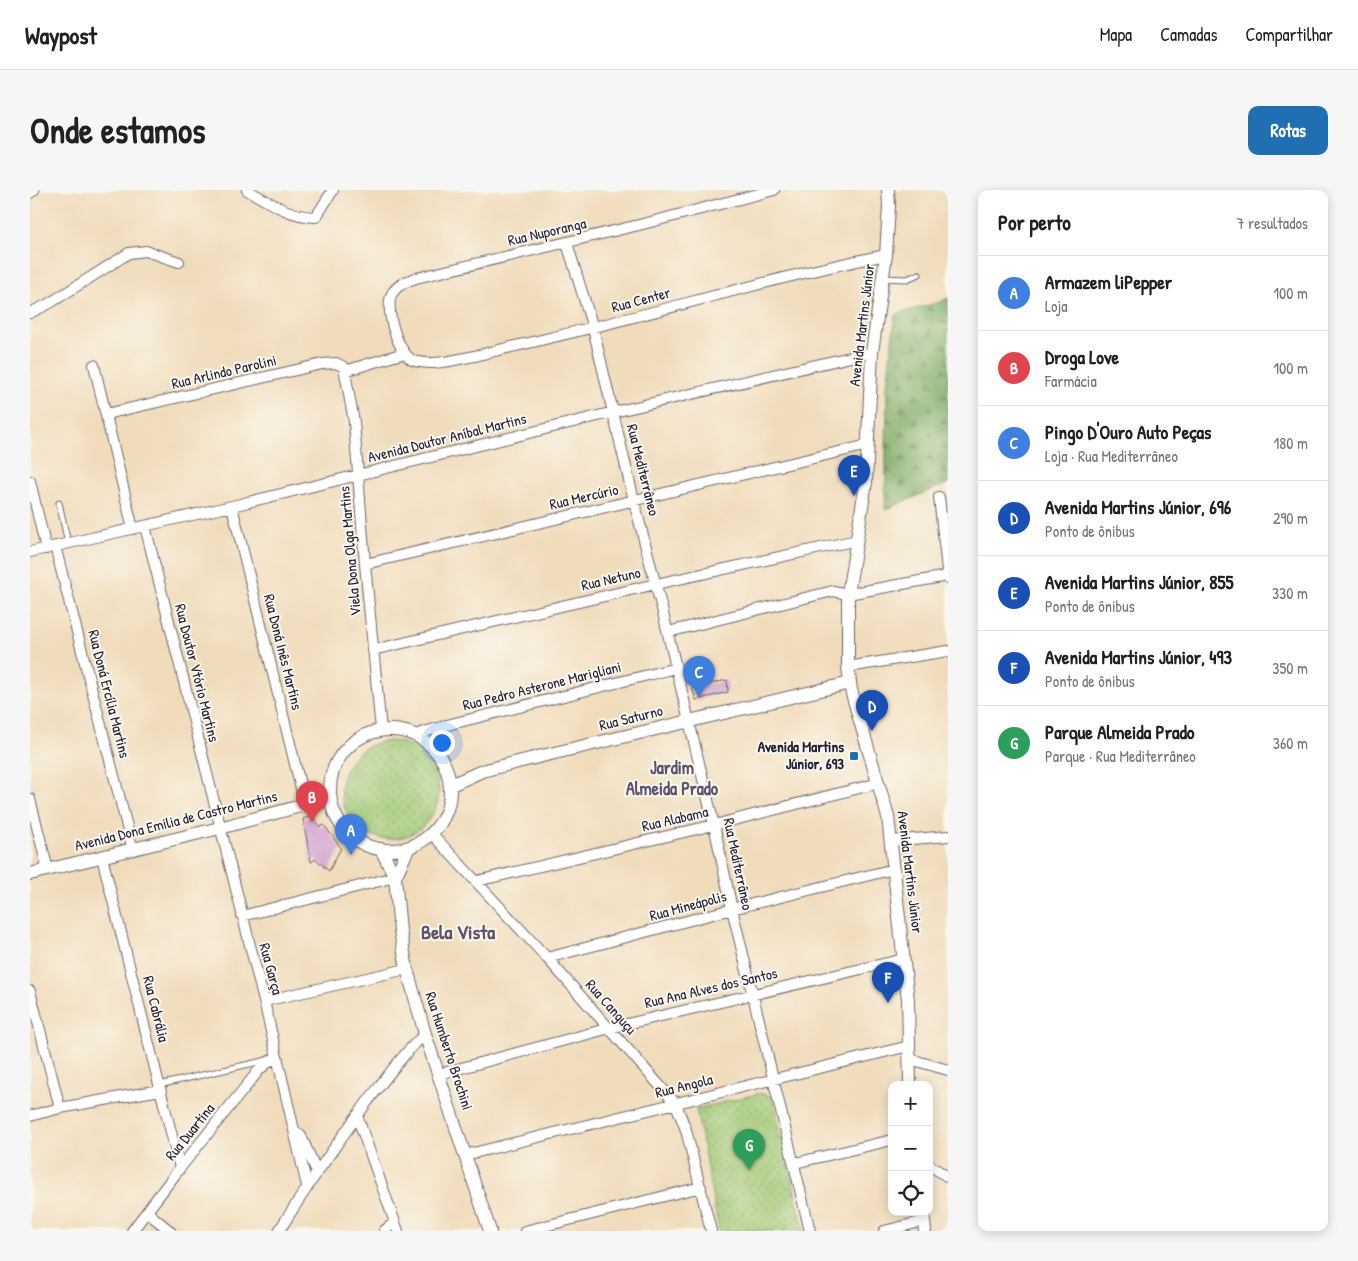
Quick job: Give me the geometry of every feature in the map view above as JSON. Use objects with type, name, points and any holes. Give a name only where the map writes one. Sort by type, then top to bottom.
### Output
[{"type":"street","points":[[30,193],[34,190]]},
{"type":"street","points":[[247,190],[292,214],[303,217],[316,217],[333,190]]},
{"type":"street","name":"Rua Nuporanga","points":[[404,353],[398,342],[389,311],[389,299],[402,284],[416,278],[566,243],[774,190]]},
{"type":"street","name":"Avenida Martins Júnior","points":[[888,190],[886,255],[872,352],[866,482],[848,594],[848,667],[866,744],[888,818],[892,841],[908,1000],[910,1081]]},
{"type":"street","name":"Rua Mediterrâneo","points":[[566,243],[593,328],[614,412],[810,1231]]},
{"type":"street","points":[[30,313],[50,303],[129,253],[146,251],[179,262]]},
{"type":"street","name":"Rua Center","points":[[404,353],[411,359],[421,362],[448,362],[593,328],[830,267],[886,255]]},
{"type":"street","name":"Avenida Doutor Aníbal Martins","points":[[30,552],[232,506],[614,412],[872,352]]},
{"type":"street","points":[[345,371],[404,353]]},
{"type":"street","name":"Rua Arlindo Parolini","points":[[106,414],[330,363],[341,364],[345,371]]},
{"type":"street","points":[[94,365],[133,529]]},
{"type":"street","name":"Viela Dona Olga Martins","points":[[345,371],[354,422],[381,730]]},
{"type":"street","name":"Rua Mercúrio","points":[[365,564],[868,445]]},
{"type":"street","name":"Rua Doná Ercília Martins","points":[[30,481],[50,547],[133,850]]},
{"type":"street","points":[[668,632],[833,591],[848,594],[948,577],[939,497]]},
{"type":"street","name":"Rua Doná Inês Martins","points":[[232,506],[305,805]]},
{"type":"street","name":"Rua Doutor Vtório Martins","points":[[145,526],[220,828]]},
{"type":"street","name":"Rua Netuno","points":[[373,650],[656,584],[857,540]]},
{"type":"street","points":[[848,667],[948,651]]},
{"type":"street","name":"Rua Pedro Asterone Marigliani","points":[[415,735],[451,724],[676,668]]},
{"type":"street","name":"Rua Saturno","points":[[451,784],[482,772],[850,682]]},
{"type":"street","points":[[381,730],[398,730],[415,735],[430,744],[437,751],[446,767],[451,784],[450,803],[443,820],[432,834],[421,842],[409,847],[390,850],[363,844],[347,832],[336,817],[330,798],[332,773],[338,759],[344,750],[361,737],[381,730]]},
{"type":"street","name":"Rua Alabama","points":[[477,881],[714,825],[879,783]]},
{"type":"street","name":"Avenida Dona Emilia de Castro Martins","points":[[30,874],[220,828],[330,798]]},
{"type":"street","points":[[30,799],[48,870]]},
{"type":"street","name":"Rua Garça","points":[[220,828],[278,1058],[307,1186]]},
{"type":"street","name":"Rua Canguçu","points":[[432,834],[547,958],[676,1104],[686,1130],[712,1231]]},
{"type":"street","points":[[892,841],[948,836]]},
{"type":"street","points":[[242,916],[395,877],[409,847]]},
{"type":"street","name":"Rua Humberto Brochini","points":[[380,849],[395,877],[400,931],[407,969],[427,1039],[490,1231]]},
{"type":"street","name":"Rua Cabrália","points":[[102,857],[180,1168]]},
{"type":"street","name":"Rua Mineápolis","points":[[547,958],[732,909],[894,869]]},
{"type":"street","name":"Rua Ana Alves dos Santos","points":[[439,1074],[610,1028],[752,993],[904,959]]},
{"type":"street","points":[[264,1001],[407,969]]},
{"type":"street","points":[[30,992],[60,1108]]},
{"type":"street","points":[[279,1231],[307,1186],[407,1050],[427,1039]]},
{"type":"street","points":[[909,1053],[948,1070]]},
{"type":"street","name":"Rua Angola","points":[[466,1155],[773,1079],[909,1053]]},
{"type":"street","name":"Rua Duartina","points":[[132,1231],[260,1069],[271,1060],[278,1058]]},
{"type":"street","points":[[30,1116],[160,1087]]},
{"type":"street","points":[[357,1116],[397,1226],[384,1231]]},
{"type":"street","name":"Rua Garça","points":[[292,1118],[317,1172]]},
{"type":"street","points":[[795,1163],[888,1141]]},
{"type":"street","points":[[933,1168],[948,1177]]},
{"type":"street","points":[[525,1231],[701,1187]]},
{"type":"street","points":[[147,1212],[170,1231]]},
{"type":"street","points":[[884,1231],[924,1221]]},
{"type":"lane","points":[[883,278],[908,279],[919,274]]},
{"type":"lane","points":[[59,502],[68,544]]},
{"type":"lane","points":[[160,1087],[278,1058]]},
{"type":"green space","points":[[948,298],[948,483],[885,510],[887,384],[895,316],[899,313]]},
{"type":"green space","points":[[390,741],[409,744],[425,755],[436,771],[439,790],[436,809],[425,825],[409,836],[390,839],[371,836],[355,825],[344,809],[341,790],[344,771],[355,755],[371,744]]},
{"type":"green space","points":[[760,1093],[773,1097],[804,1231],[719,1231],[696,1109]]},
{"type":"building","points":[[727,680],[728,692],[696,700],[692,688]]},
{"type":"building","points":[[312,816],[320,827],[324,825],[341,848],[329,871],[316,859],[311,862],[303,819]]},
{"type":"place","name":"Avenida Martins Júnior, 855","points":[[854,496]]},
{"type":"place","name":"Pingo D'Ouro Auto Peças","points":[[699,697]]},
{"type":"place","name":"Avenida Martins Júnior, 696","points":[[872,731]]},
{"type":"place","name":"Avenida Martins Júnior, 693","points":[[854,756]]},
{"type":"place","name":"Droga Love","points":[[312,822]]},
{"type":"place","name":"Armazem liPepper","points":[[351,855]]},
{"type":"place","name":"Avenida Martins Júnior, 493","points":[[888,1003]]},
{"type":"place","name":"Parque Almeida Prado","points":[[749,1170]]},
{"type":"district","name":"Jardim Almeida Prado","points":[[672,778]]},
{"type":"district","name":"Bela Vista","points":[[458,932]]}]
